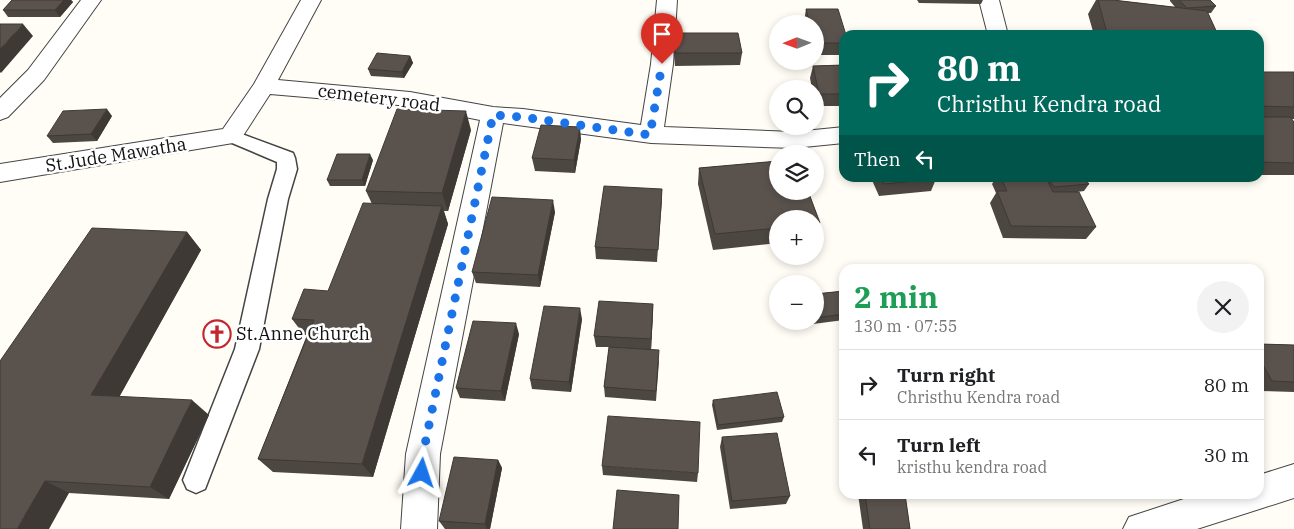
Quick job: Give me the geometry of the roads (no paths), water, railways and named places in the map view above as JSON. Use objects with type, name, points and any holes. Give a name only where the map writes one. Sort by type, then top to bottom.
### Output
[{"type":"street","points":[[0,112],[36,75],[91,0]]},
{"type":"street","points":[[231,136],[264,86],[311,0]]},
{"type":"street","points":[[650,135],[662,64],[667,0]]},
{"type":"street","points":[[990,0],[997,30]]},
{"type":"street","name":"cemetery road","points":[[264,86],[410,99],[493,115],[522,117],[650,135],[794,140],[839,136]]},
{"type":"street","points":[[419,529],[423,454],[493,115]]},
{"type":"street","name":"St.Jude Mawatha","points":[[0,173],[231,136]]},
{"type":"street","points":[[1264,490],[1294,481]]},
{"type":"street","points":[[1142,529],[1238,499]]},
{"type":"lane","points":[[196,480],[247,350],[278,199],[287,169],[286,158],[231,136]]},
{"type":"place","name":"St.Anne Church","points":[[217,334]]}]
